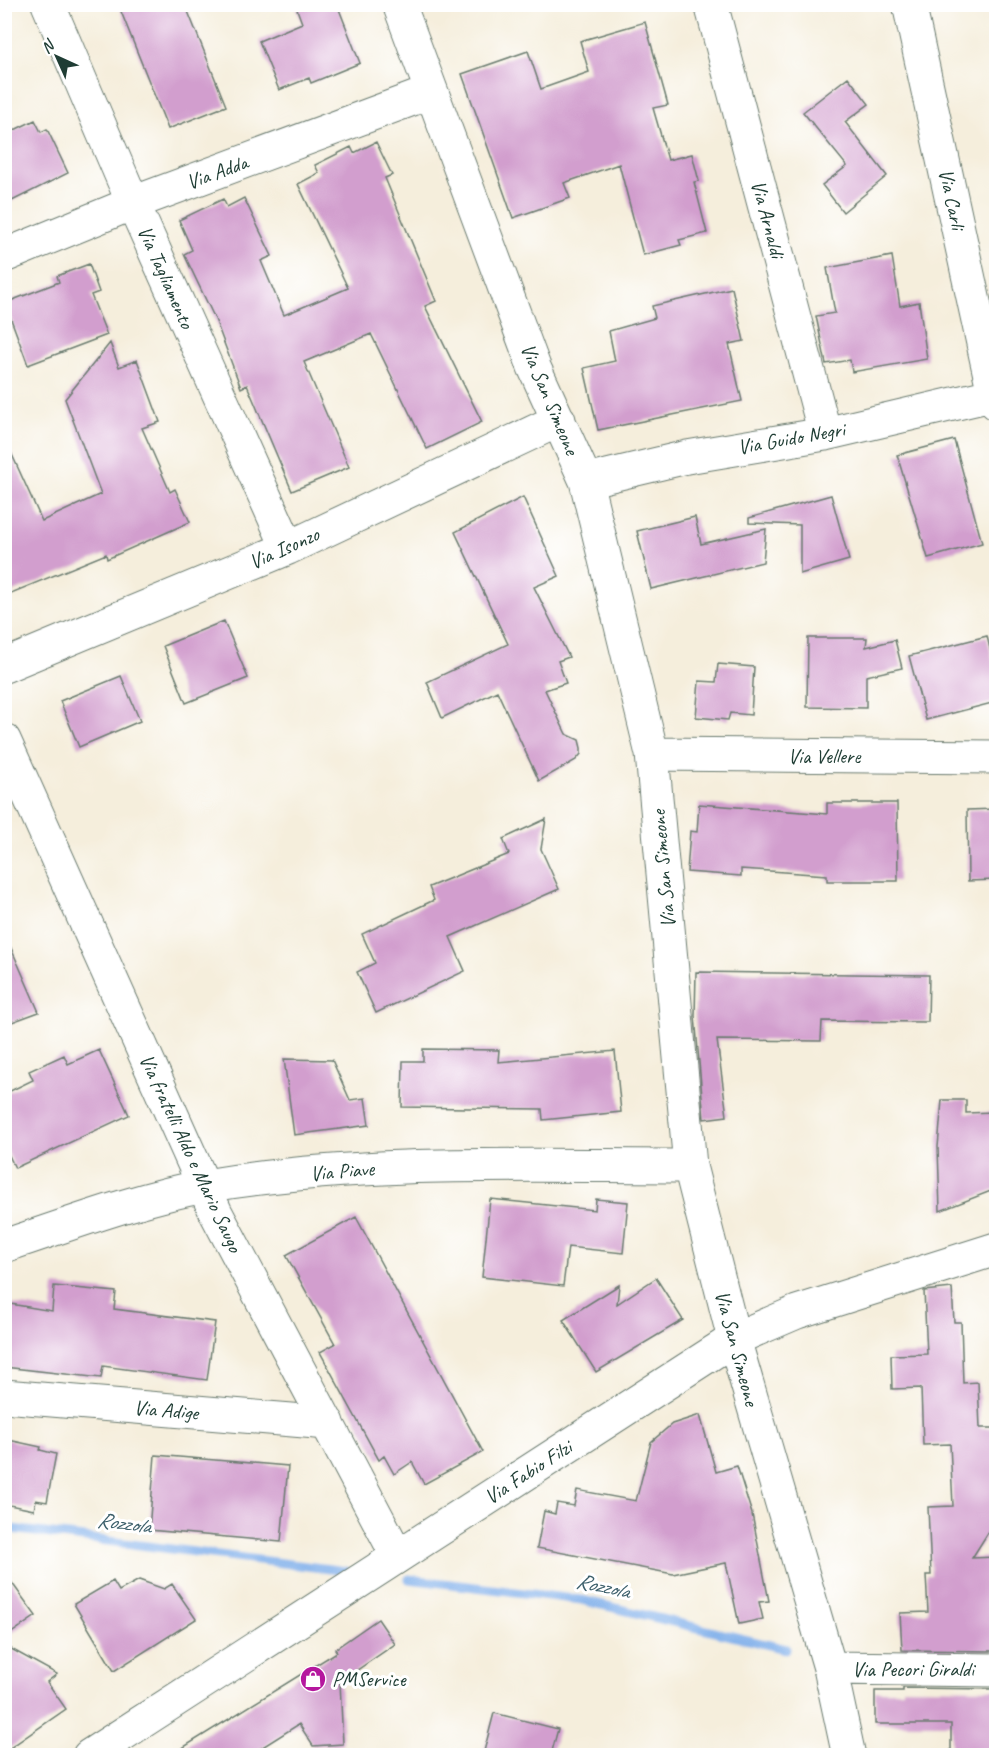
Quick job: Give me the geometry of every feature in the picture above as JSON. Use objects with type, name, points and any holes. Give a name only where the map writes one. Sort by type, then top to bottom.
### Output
[{"type":"street","name":"Via Tagliamento","points":[[48,4],[133,203],[288,548]]},
{"type":"street","name":"Via San Simeone","points":[[399,4],[534,367],[586,481],[652,754],[690,1166],[734,1339],[830,1668],[849,1755]]},
{"type":"street","name":"Via Arnaldi","points":[[711,4],[825,434]]},
{"type":"street","name":"Via Carli","points":[[909,4],[996,397]]},
{"type":"street","name":"Via Adda","points":[[4,256],[133,203],[431,92]]},
{"type":"street","name":"Via Guido Negri","points":[[586,481],[687,457],[825,434],[996,397]]},
{"type":"street","name":"Via Isonzo","points":[[4,666],[288,548],[559,420]]},
{"type":"street","name":"Via fratelli Aldo e Mario Saugo","points":[[4,740],[204,1186],[397,1556]]},
{"type":"street","name":"Via Vellere","points":[[652,754],[996,757]]},
{"type":"street","name":"Via Piave","points":[[4,1246],[107,1212],[204,1186],[367,1167],[690,1166]]},
{"type":"street","name":"Via Fabio Filzi","points":[[89,1755],[734,1339],[797,1312],[996,1249]]},
{"type":"street","name":"Via Adige","points":[[4,1396],[327,1423]]},
{"type":"street","name":"Via Pecori Giraldi","points":[[830,1668],[996,1670]]},
{"type":"building","points":[[118,4],[185,4],[226,106],[168,129]]},
{"type":"building","points":[[295,4],[337,4],[360,63],[311,83],[309,78],[279,90],[259,41],[302,23]]},
{"type":"building","points":[[645,22],[668,105],[653,108],[668,160],[692,154],[699,181],[694,182],[707,233],[679,240],[681,245],[643,255],[619,164],[564,183],[570,198],[513,218],[462,74],[528,51],[541,89],[589,72],[580,41]]},
{"type":"building","points":[[848,77],[869,104],[845,122],[887,176],[843,212],[822,185],[847,166],[803,112]]},
{"type":"building","points":[[35,120],[41,132],[47,129],[68,173],[4,205],[4,135]]},
{"type":"building","points":[[376,142],[392,175],[385,178],[436,301],[425,306],[482,422],[427,449],[371,334],[304,362],[349,467],[292,491],[247,385],[241,388],[215,319],[184,254],[192,250],[179,220],[223,199],[227,207],[244,198],[272,256],[261,261],[284,315],[348,288],[298,184],[319,173],[315,165],[351,147],[354,153]]},
{"type":"building","points":[[892,256],[900,306],[919,302],[927,359],[852,372],[850,360],[826,364],[816,316],[835,313],[827,268]]},
{"type":"building","points":[[89,264],[99,292],[91,295],[107,335],[28,365],[5,303],[59,282],[57,276]]},
{"type":"building","points":[[732,288],[744,341],[729,344],[742,401],[598,430],[584,368],[615,361],[609,331],[655,318],[652,306]]},
{"type":"building","points":[[110,343],[119,367],[137,360],[160,422],[142,428],[170,492],[175,489],[190,522],[107,559],[106,554],[4,596],[4,437],[42,521],[101,494],[65,399]]},
{"type":"building","points":[[954,440],[982,543],[928,558],[897,455]]},
{"type":"building","points":[[831,495],[849,560],[800,574],[800,525],[749,523],[749,518]]},
{"type":"building","points":[[523,497],[559,576],[534,587],[569,657],[558,661],[566,683],[545,690],[566,734],[579,740],[581,748],[581,754],[576,760],[539,781],[497,691],[442,718],[427,682],[508,644],[455,532]]},
{"type":"building","points":[[695,517],[701,544],[766,529],[763,562],[651,589],[637,531]]},
{"type":"building","points":[[224,621],[248,678],[186,703],[163,646]]},
{"type":"building","points":[[987,636],[996,674],[996,702],[926,720],[909,656]]},
{"type":"building","points":[[808,638],[867,638],[866,647],[895,640],[902,668],[866,676],[866,708],[807,707]]},
{"type":"building","points":[[718,664],[754,667],[751,715],[730,713],[728,720],[696,717],[699,681],[716,682]]},
{"type":"building","points":[[121,676],[140,721],[79,747],[60,701]]},
{"type":"building","points":[[827,803],[897,803],[898,881],[827,881],[827,875],[741,869],[741,876],[687,872],[690,831],[697,832],[699,804],[827,814]]},
{"type":"building","points":[[996,809],[996,880],[968,881],[967,810]]},
{"type":"building","points":[[546,819],[541,849],[559,889],[450,937],[465,971],[376,1013],[357,972],[375,963],[362,934],[434,900],[429,887],[509,854],[503,839]]},
{"type":"building","points":[[4,932],[39,1012],[4,1025]]},
{"type":"building","points":[[696,972],[929,975],[928,1022],[822,1021],[821,1041],[717,1040],[727,1116],[704,1119],[695,1016]]},
{"type":"building","points":[[423,1049],[499,1050],[498,1062],[615,1051],[621,1112],[543,1120],[542,1109],[402,1107],[403,1061],[423,1061]]},
{"type":"building","points":[[99,1050],[129,1115],[15,1168],[4,1145],[4,1094],[33,1080],[29,1071],[64,1055],[68,1064]]},
{"type":"building","points":[[284,1059],[332,1060],[350,1100],[365,1098],[369,1125],[294,1135]]},
{"type":"building","points":[[942,1100],[966,1100],[966,1113],[994,1112],[996,1189],[940,1211],[938,1147]]},
{"type":"building","points":[[490,1199],[595,1210],[596,1199],[628,1202],[623,1253],[568,1247],[563,1286],[482,1277]]},
{"type":"building","points":[[356,1217],[483,1452],[424,1484],[412,1462],[394,1474],[384,1456],[379,1460],[320,1352],[335,1344],[286,1255]]},
{"type":"building","points":[[656,1278],[683,1320],[596,1372],[563,1320],[619,1285],[617,1304]]},
{"type":"building","points":[[54,1286],[116,1292],[114,1309],[215,1322],[207,1380],[103,1366],[101,1378],[4,1367],[4,1303],[52,1311]]},
{"type":"building","points":[[952,1288],[954,1322],[961,1322],[963,1383],[978,1382],[980,1428],[996,1428],[996,1520],[972,1558],[996,1557],[996,1651],[902,1650],[900,1613],[928,1612],[926,1575],[931,1575],[928,1507],[953,1506],[950,1444],[923,1445],[921,1388],[892,1389],[891,1355],[927,1354],[924,1291]]},
{"type":"building","points":[[700,1415],[716,1472],[737,1466],[752,1514],[769,1601],[759,1602],[763,1619],[739,1624],[726,1563],[673,1574],[537,1548],[544,1511],[555,1514],[557,1503],[574,1506],[577,1490],[636,1501],[651,1442],[672,1424]]},
{"type":"building","points":[[4,1439],[41,1447],[40,1450],[56,1454],[47,1502],[36,1500],[34,1510],[4,1504]]},
{"type":"building","points":[[155,1455],[288,1466],[281,1542],[149,1530]]},
{"type":"building","points":[[4,1572],[36,1616],[4,1638]]},
{"type":"building","points":[[139,1580],[164,1589],[172,1584],[196,1619],[114,1671],[74,1604],[113,1581],[119,1591]]},
{"type":"building","points":[[378,1619],[395,1644],[340,1682],[343,1744],[313,1746],[299,1724],[250,1755],[171,1755],[337,1652],[335,1649]]},
{"type":"building","points":[[4,1645],[57,1674],[47,1682],[66,1709],[4,1752]]},
{"type":"building","points":[[903,1688],[996,1689],[996,1755],[951,1755],[951,1724],[875,1724],[875,1691],[903,1691]]},
{"type":"building","points":[[494,1713],[558,1729],[551,1755],[483,1755]]},
{"type":"waterway","name":"Rozzola","points":[[4,1528],[346,1571]]},
{"type":"waterway","name":"Rozzola","points":[[409,1579],[582,1600],[786,1649]]},
{"type":"place","name":"PMService","points":[[313,1679]]}]
